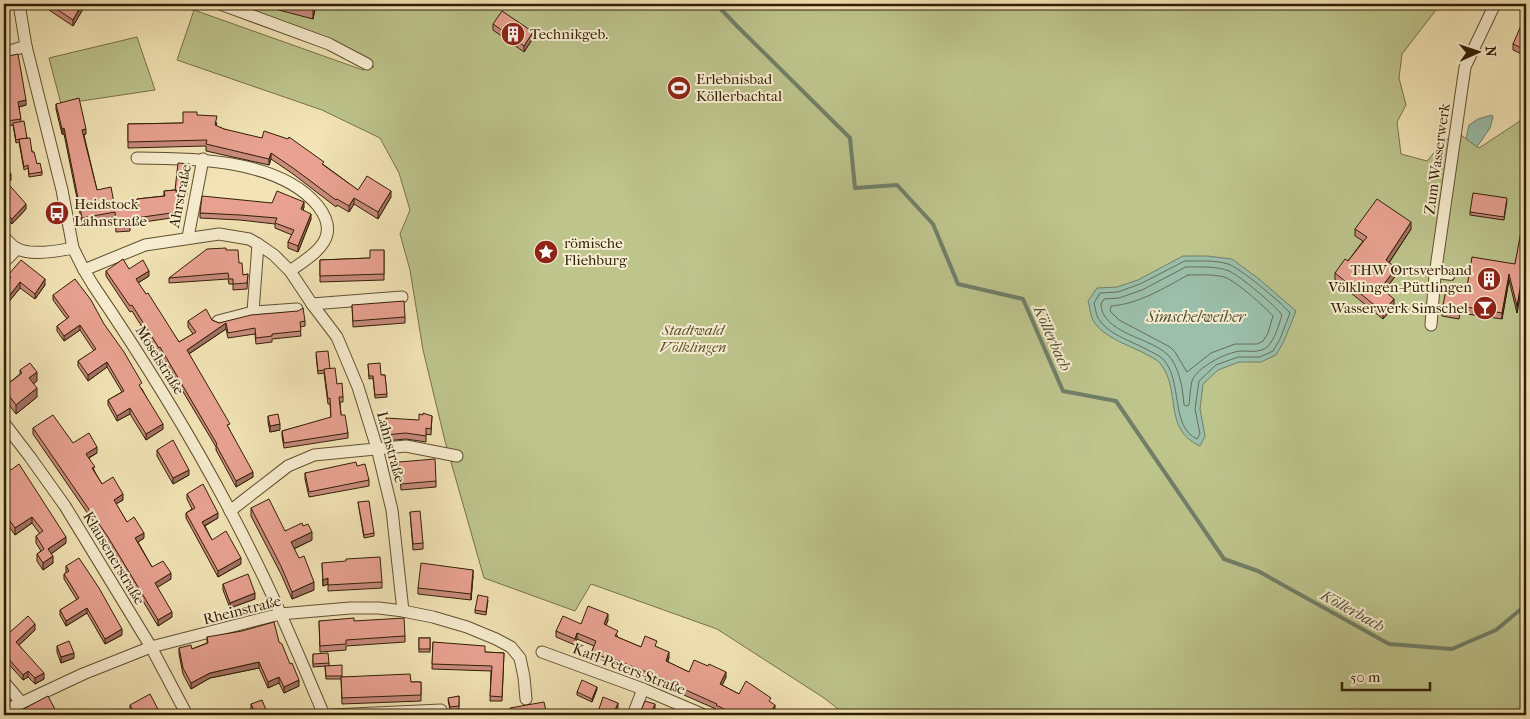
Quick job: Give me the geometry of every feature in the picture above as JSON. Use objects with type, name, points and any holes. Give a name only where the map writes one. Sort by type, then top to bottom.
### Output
[{"type":"street","name":"Moselstraße","points":[[19,4],[26,46],[62,190],[73,248],[84,270],[152,373],[230,511],[265,580],[324,715]]},
{"type":"street","points":[[220,4],[329,44],[367,64]]},
{"type":"street","name":"Zum Wasserwerk","points":[[1431,324],[1435,275],[1465,67],[1495,4]]},
{"type":"street","points":[[4,52],[10,52],[26,46]]},
{"type":"street","name":"Ahrstraße","points":[[137,158],[203,160],[247,166],[291,183],[312,198],[322,211],[328,227],[326,239],[320,250],[290,271]]},
{"type":"street","name":"Ahrstraße","points":[[188,238],[203,160]]},
{"type":"street","name":"Lahnstraße","points":[[84,270],[145,245],[219,234],[249,239],[274,255],[290,271],[337,337],[358,387],[377,448],[392,510],[403,611]]},
{"type":"street","points":[[4,237],[17,249],[32,252],[49,252],[73,248]]},
{"type":"street","points":[[253,312],[258,244]]},
{"type":"street","points":[[4,262],[17,249]]},
{"type":"street","points":[[312,304],[402,297]]},
{"type":"street","points":[[218,321],[253,312],[297,309]]},
{"type":"street","name":"Klausenerstraße","points":[[4,423],[64,506],[151,648],[187,715]]},
{"type":"street","points":[[230,511],[288,466],[314,455],[406,446],[457,456]]},
{"type":"street","name":"Rheinstraße","points":[[4,711],[83,674],[151,648],[280,614],[350,608],[379,608],[434,617],[467,627],[496,639],[511,647],[520,658],[526,700]]},
{"type":"street","name":"Karl-Peters-Straße","points":[[542,652],[642,689],[704,715]]},
{"type":"street","points":[[4,682],[22,702]]},
{"type":"street","points":[[633,715],[642,689]]},
{"type":"street","points":[[331,715],[441,710]]},
{"type":"lane","points":[[1435,275],[1450,277]]},
{"type":"green space","name":"Stadtwald Völklingen","points":[[220,4],[1427,4],[1436,10],[1402,54],[1399,78],[1406,105],[1397,122],[1401,154],[1427,161],[1444,141],[1458,133],[1479,148],[1526,117],[1526,715],[846,715],[824,698],[717,629],[591,584],[575,611],[484,578],[445,441],[423,350],[410,270],[400,234],[410,210],[399,173],[380,138],[322,110],[177,60],[194,10],[363,70],[374,67],[329,44]]},
{"type":"green space","points":[[137,37],[155,90],[61,104],[49,58]]},
{"type":"water","points":[[1492,115],[1490,128],[1477,147],[1466,139],[1469,125],[1478,119]]},
{"type":"water","name":"Simschelweiher","points":[[1183,256],[1232,259],[1259,279],[1296,311],[1276,355],[1261,362],[1239,362],[1218,370],[1203,384],[1200,409],[1205,436],[1200,446],[1188,439],[1181,430],[1176,419],[1170,385],[1160,363],[1144,353],[1115,340],[1102,331],[1093,320],[1088,301],[1097,288],[1117,287],[1138,280]]},
{"type":"building","points":[[49,4],[82,4],[73,20]]},
{"type":"building","points":[[299,4],[313,4],[313,7]]},
{"type":"building","name":"Technikgeb.","points":[[502,11],[533,32],[524,46],[493,24]]},
{"type":"building","points":[[1523,21],[1526,22],[1526,50],[1513,44]]},
{"type":"building","points":[[18,54],[26,100],[18,102],[21,119],[7,121],[4,105],[6,104],[4,96],[4,57]]},
{"type":"building","points":[[79,98],[86,129],[82,130],[97,190],[111,187],[115,208],[138,206],[137,199],[165,196],[164,191],[176,190],[178,212],[129,219],[130,225],[116,226],[115,212],[82,218],[64,128],[62,129],[56,104]]},
{"type":"building","points":[[183,112],[197,112],[197,115],[217,116],[215,125],[262,138],[264,131],[288,139],[289,137],[358,190],[367,176],[391,191],[378,212],[354,198],[349,206],[336,200],[271,153],[269,159],[206,144],[207,140],[128,142],[128,124],[183,123]]},
{"type":"building","points":[[24,121],[27,138],[16,140],[13,123]]},
{"type":"building","points":[[30,138],[32,152],[34,152],[37,164],[40,163],[42,172],[29,174],[28,165],[24,167],[19,139]]},
{"type":"building","points":[[178,163],[190,164],[187,192],[175,190]]},
{"type":"building","points":[[4,164],[11,174],[4,179]]},
{"type":"building","points":[[4,179],[26,204],[12,219],[4,211]]},
{"type":"building","points":[[277,191],[304,202],[301,209],[311,214],[298,246],[288,242],[294,230],[275,223],[277,218],[200,213],[202,196],[272,203]]},
{"type":"building","points":[[1473,193],[1507,198],[1504,217],[1470,212]]},
{"type":"building","points":[[1377,199],[1411,222],[1386,260],[1396,268],[1381,288],[1394,299],[1383,312],[1335,273],[1345,259],[1348,261],[1367,237],[1355,229]]},
{"type":"building","points":[[1523,221],[1526,221],[1526,278],[1522,277],[1517,306],[1509,274],[1502,313],[1460,306],[1459,312],[1442,310],[1446,290],[1466,293],[1472,257],[1515,264]]},
{"type":"building","points":[[226,248],[226,250],[238,250],[239,263],[242,263],[243,275],[248,274],[247,283],[233,284],[233,279],[229,279],[228,273],[169,278],[207,249]]},
{"type":"building","points":[[370,250],[384,250],[384,274],[320,276],[320,260],[370,258]]},
{"type":"building","points":[[123,259],[129,269],[143,260],[149,271],[136,279],[146,294],[148,293],[179,342],[196,332],[188,321],[206,309],[212,320],[219,323],[251,315],[298,311],[303,308],[305,321],[300,322],[301,331],[256,338],[255,328],[228,333],[226,323],[187,350],[230,424],[227,425],[253,472],[236,481],[217,444],[160,347],[132,305],[130,306],[106,271]]},
{"type":"building","points":[[21,260],[45,279],[35,294],[20,282],[7,299],[4,297],[4,286],[11,277],[8,275]]},
{"type":"building","points":[[75,279],[91,300],[104,324],[124,352],[142,383],[139,385],[163,424],[146,434],[130,408],[117,416],[108,400],[124,391],[107,362],[88,375],[78,361],[96,349],[80,325],[64,336],[57,326],[69,317],[53,295]]},
{"type":"building","points":[[404,301],[405,317],[353,321],[352,305]]},
{"type":"building","points":[[328,351],[330,369],[318,371],[316,352]]},
{"type":"building","points":[[30,363],[37,372],[29,378],[37,388],[16,405],[4,387],[22,373],[20,370]]},
{"type":"building","points":[[380,363],[381,375],[385,375],[387,394],[375,395],[373,376],[369,376],[368,364]]},
{"type":"building","points":[[335,368],[337,384],[342,383],[343,397],[339,397],[341,415],[345,415],[348,433],[284,443],[282,431],[331,417],[330,398],[328,399],[324,369]]},
{"type":"building","points":[[423,413],[432,416],[431,429],[426,428],[426,436],[406,433],[384,435],[386,418],[419,420],[419,414],[423,415]]},
{"type":"building","points":[[278,414],[280,424],[270,426],[268,416]]},
{"type":"building","points":[[53,415],[73,443],[89,433],[97,447],[86,454],[95,467],[92,468],[102,484],[113,477],[123,494],[114,500],[127,522],[134,517],[144,533],[135,538],[152,567],[163,561],[171,573],[155,583],[172,612],[158,620],[108,537],[33,428]]},
{"type":"building","points":[[173,440],[189,470],[173,478],[157,450]]},
{"type":"building","points":[[435,459],[436,481],[401,484],[399,462]]},
{"type":"building","points":[[356,462],[357,466],[365,464],[369,480],[309,492],[305,473]]},
{"type":"building","points":[[19,464],[66,537],[48,549],[53,556],[43,563],[37,554],[44,549],[36,536],[43,531],[32,517],[15,528],[5,514],[7,513],[4,508],[4,475]]},
{"type":"building","points":[[203,484],[218,513],[202,522],[212,540],[226,531],[241,558],[218,571],[186,513],[195,508],[187,494]]},
{"type":"building","points":[[269,499],[285,531],[302,523],[303,526],[308,524],[312,532],[291,542],[299,558],[304,556],[314,582],[292,592],[281,566],[251,508]]},
{"type":"building","points":[[369,501],[374,533],[364,535],[358,502]]},
{"type":"building","points":[[420,511],[423,543],[413,544],[410,512]]},
{"type":"building","points":[[380,557],[382,582],[328,585],[328,578],[323,580],[322,563],[346,561],[346,559]]},
{"type":"building","points":[[79,558],[99,588],[122,629],[105,639],[87,608],[66,621],[60,610],[79,598],[64,574],[69,571],[66,566]]},
{"type":"building","points":[[421,563],[473,570],[471,594],[418,588]]},
{"type":"building","points":[[248,574],[255,593],[230,603],[223,584]]},
{"type":"building","points":[[478,595],[488,597],[486,612],[475,610]]},
{"type":"building","points":[[588,606],[608,614],[604,624],[618,631],[615,636],[641,647],[645,636],[657,641],[655,646],[669,652],[666,661],[689,672],[694,660],[708,666],[709,664],[726,672],[720,684],[739,694],[746,681],[771,698],[769,701],[775,705],[769,715],[739,715],[731,710],[730,712],[669,681],[606,656],[605,658],[592,651],[596,641],[577,633],[575,639],[556,631],[563,616],[581,624]]},
{"type":"building","points":[[28,616],[35,624],[16,642],[44,673],[35,678],[28,671],[23,675],[4,654],[4,628],[9,633]]},
{"type":"building","points":[[354,618],[354,621],[404,618],[405,636],[346,640],[346,644],[320,646],[319,621]]},
{"type":"building","points":[[274,622],[279,642],[282,644],[290,664],[292,663],[299,680],[284,687],[279,677],[268,682],[259,662],[210,673],[191,683],[183,668],[179,648],[191,645],[192,649],[208,643],[207,637],[242,631]]},
{"type":"building","points":[[419,638],[430,638],[430,649],[419,649]]},
{"type":"building","points":[[69,641],[74,653],[61,657],[57,646]]},
{"type":"building","points":[[433,642],[485,646],[485,652],[504,653],[502,697],[490,696],[492,666],[432,664]]},
{"type":"building","points":[[328,653],[329,663],[313,664],[313,654]]},
{"type":"building","points":[[342,665],[342,676],[326,676],[325,666]]},
{"type":"building","points":[[410,674],[411,682],[421,682],[421,695],[342,698],[341,677]]},
{"type":"building","points":[[582,680],[597,687],[592,699],[577,692]]},
{"type":"building","points":[[150,694],[161,715],[135,715],[130,705]]},
{"type":"building","points":[[48,696],[58,715],[12,715]]},
{"type":"building","points":[[459,696],[459,706],[450,707],[448,698]]},
{"type":"building","points":[[603,697],[618,703],[613,715],[597,715]]},
{"type":"building","points":[[262,700],[268,715],[256,715],[251,704]]},
{"type":"building","points":[[645,701],[655,704],[650,715],[639,715]]},
{"type":"building","points":[[544,702],[547,715],[512,715],[510,708]]},
{"type":"building","points":[[667,710],[678,715],[665,715]]},
{"type":"building","points":[[307,711],[309,715],[297,715]]},
{"type":"waterway","name":"Köllerbach","points":[[716,4],[850,138],[855,188],[897,185],[933,224],[958,284],[1023,299],[1063,391],[1116,401],[1224,559],[1258,571],[1389,644],[1452,649],[1496,630],[1526,605]]},
{"type":"place","name":"Technikgeb.","points":[[513,34]]},
{"type":"place","name":"Erlebnisbad Köllerbachtal","points":[[679,88]]},
{"type":"place","name":"Heidstock Lahnstraße","points":[[57,213]]},
{"type":"place","name":"römische Fliehburg","points":[[546,252]]},
{"type":"place","name":"THW Ortsverband Völklingen-Püttlingen","points":[[1489,279]]},
{"type":"place","name":"Wasserwerk Simschel","points":[[1485,308]]}]
